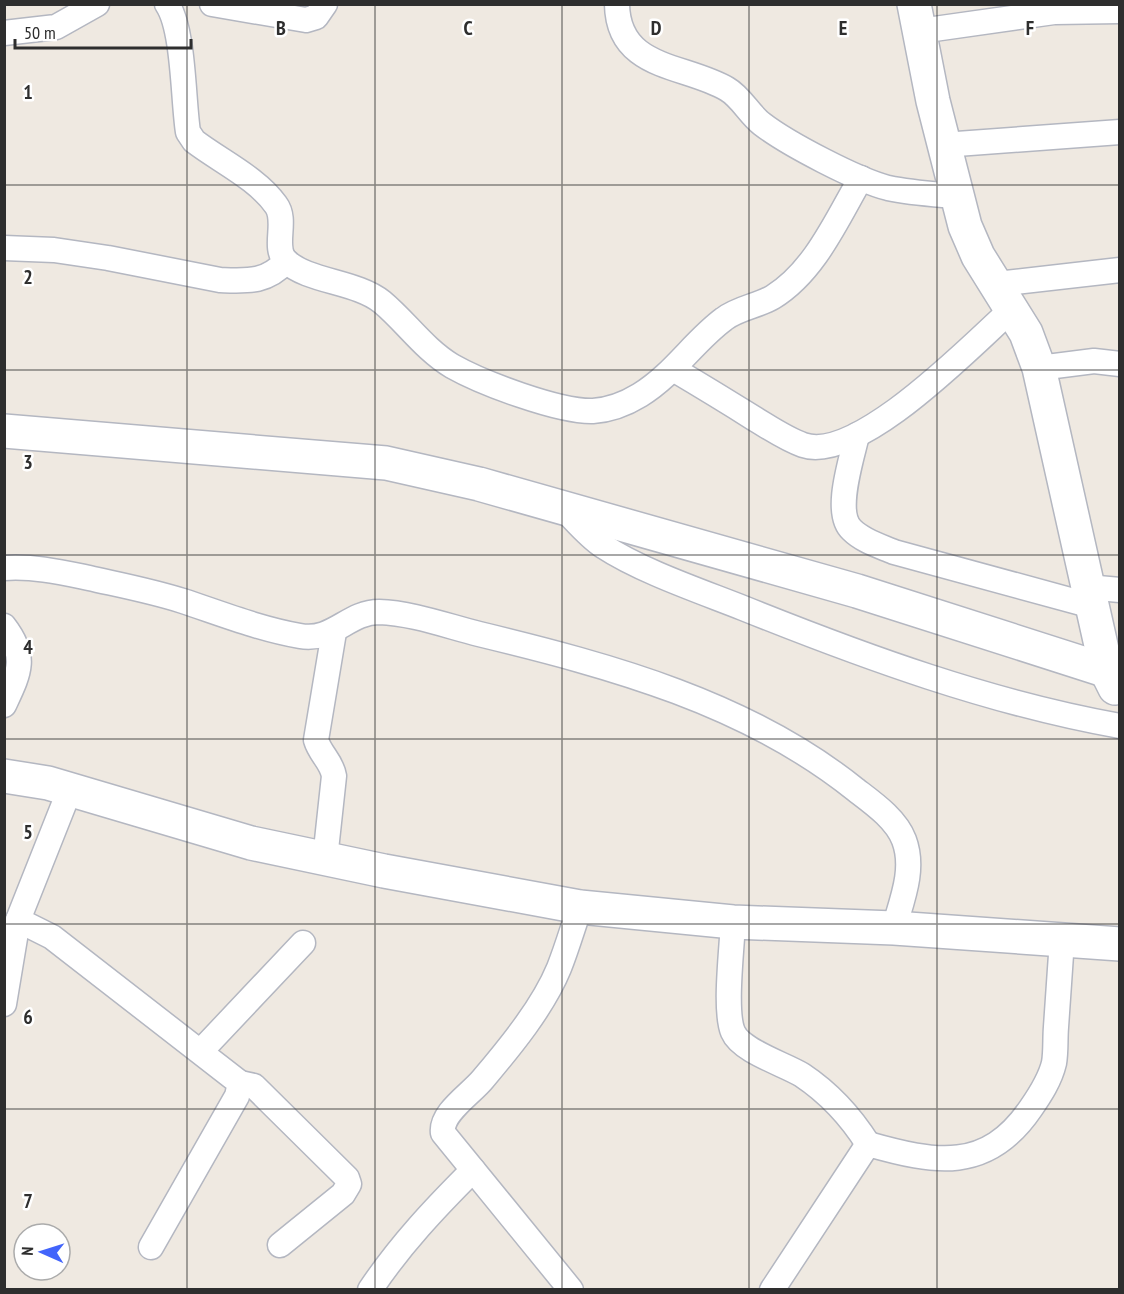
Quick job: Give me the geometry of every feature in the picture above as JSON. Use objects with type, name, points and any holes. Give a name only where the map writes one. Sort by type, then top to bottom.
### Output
[{"type":"street","points":[[4,33],[56,27],[97,4]]},
{"type":"street","points":[[167,4],[171,10],[177,37],[188,132],[194,141],[258,187],[276,204],[280,212],[282,253],[286,261],[324,279],[353,286],[380,301],[425,346],[452,366],[497,386],[560,406],[595,411],[639,396],[673,369],[723,319],[771,298],[788,287],[807,266],[826,238],[861,178]]},
{"type":"street","points":[[212,4],[306,20],[316,17],[325,4]]},
{"type":"street","points":[[617,4],[619,24],[627,40],[639,54],[657,63],[705,78],[730,90],[761,123],[784,139],[861,178],[886,187],[913,193],[956,196]]},
{"type":"street","points":[[1115,682],[1089,597],[1039,368],[1026,333],[978,256],[956,196],[917,18],[1119,11]]},
{"type":"street","points":[[943,145],[1119,132]]},
{"type":"street","points":[[4,248],[54,250],[220,280],[241,281],[259,281],[276,272],[286,261]]},
{"type":"street","points":[[673,369],[805,446],[826,447],[857,435],[911,400],[1004,296],[1119,270]]},
{"type":"street","points":[[1039,368],[1094,361],[1119,364]]},
{"type":"street","points":[[4,431],[386,463],[479,484],[857,591],[1115,682]]},
{"type":"street","points":[[857,435],[842,506],[849,529],[894,552],[1089,597],[1119,590]]},
{"type":"street","points":[[563,508],[603,546],[684,585],[787,626],[978,692],[1058,715],[1119,726]]},
{"type":"street","points":[[4,568],[48,569],[155,592],[216,614],[303,637],[321,637],[334,632],[348,620],[361,614],[397,614],[570,656],[702,700],[759,726],[824,764],[882,811],[903,837],[908,856],[907,882],[894,928]]},
{"type":"street","points":[[4,626],[14,639],[20,659],[18,676],[4,705]]},
{"type":"street","points":[[325,859],[334,776],[333,767],[318,749],[316,740],[334,632]]},
{"type":"street","points":[[4,776],[70,789],[251,843],[580,907],[733,922],[894,928],[1119,944]]},
{"type":"street","points":[[4,1004],[18,920],[70,789]]},
{"type":"street","points":[[571,1290],[443,1133],[443,1122],[482,1081],[522,1031],[558,970],[580,907]]},
{"type":"street","points":[[18,920],[52,937],[240,1083],[254,1086],[347,1178],[349,1184],[343,1194],[280,1245]]},
{"type":"street","points":[[733,922],[730,1019],[738,1039],[802,1076],[829,1097],[846,1113],[868,1144],[908,1155],[942,1159],[977,1155],[999,1145],[1025,1117],[1043,1091],[1054,1064],[1062,940]]},
{"type":"street","points":[[201,1051],[303,943]]},
{"type":"street","points":[[151,1247],[237,1096],[240,1083]]},
{"type":"street","points":[[772,1290],[868,1144]]},
{"type":"street","points":[[370,1290],[393,1256],[421,1222],[473,1170]]}]
